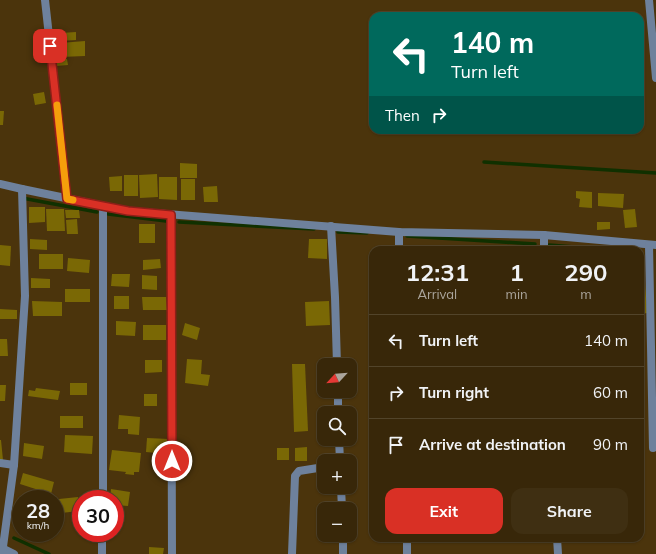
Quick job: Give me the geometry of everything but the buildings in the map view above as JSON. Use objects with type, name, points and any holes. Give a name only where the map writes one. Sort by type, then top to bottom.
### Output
[{"type":"street","points":[[45,0],[67,199]]},
{"type":"street","points":[[649,0],[656,78]]},
{"type":"street","points":[[0,184],[128,211],[399,232],[544,235],[652,245],[653,448]]},
{"type":"street","points":[[14,554],[2,551],[14,464],[25,296],[22,189]]},
{"type":"street","points":[[103,206],[103,490]]},
{"type":"street","points":[[171,215],[172,554]]},
{"type":"street","points":[[331,226],[337,358]]},
{"type":"street","points":[[399,232],[399,246]]},
{"type":"street","points":[[544,235],[544,246]]},
{"type":"street","points":[[0,463],[14,464]]},
{"type":"street","points":[[292,554],[295,476],[299,471],[317,468]]},
{"type":"street","points":[[102,542],[102,554]]},
{"type":"street","points":[[343,542],[343,554]]},
{"type":"street","points":[[407,542],[407,554]]},
{"type":"street","points":[[557,542],[558,554]]},
{"type":"waterway","points":[[484,162],[656,173]]},
{"type":"waterway","points":[[22,198],[97,212]]},
{"type":"waterway","points":[[108,214],[166,221]]},
{"type":"waterway","points":[[179,222],[314,229]]},
{"type":"waterway","points":[[338,232],[367,233]]},
{"type":"waterway","points":[[407,236],[535,244]]},
{"type":"waterway","points":[[549,245],[562,246]]},
{"type":"waterway","points":[[23,542],[49,554]]},
{"type":"slow traffic","points":[[57,105],[67,199],[73,200]]},
{"type":"route","points":[[50,46],[67,199],[128,211],[171,215],[172,461]]}]
